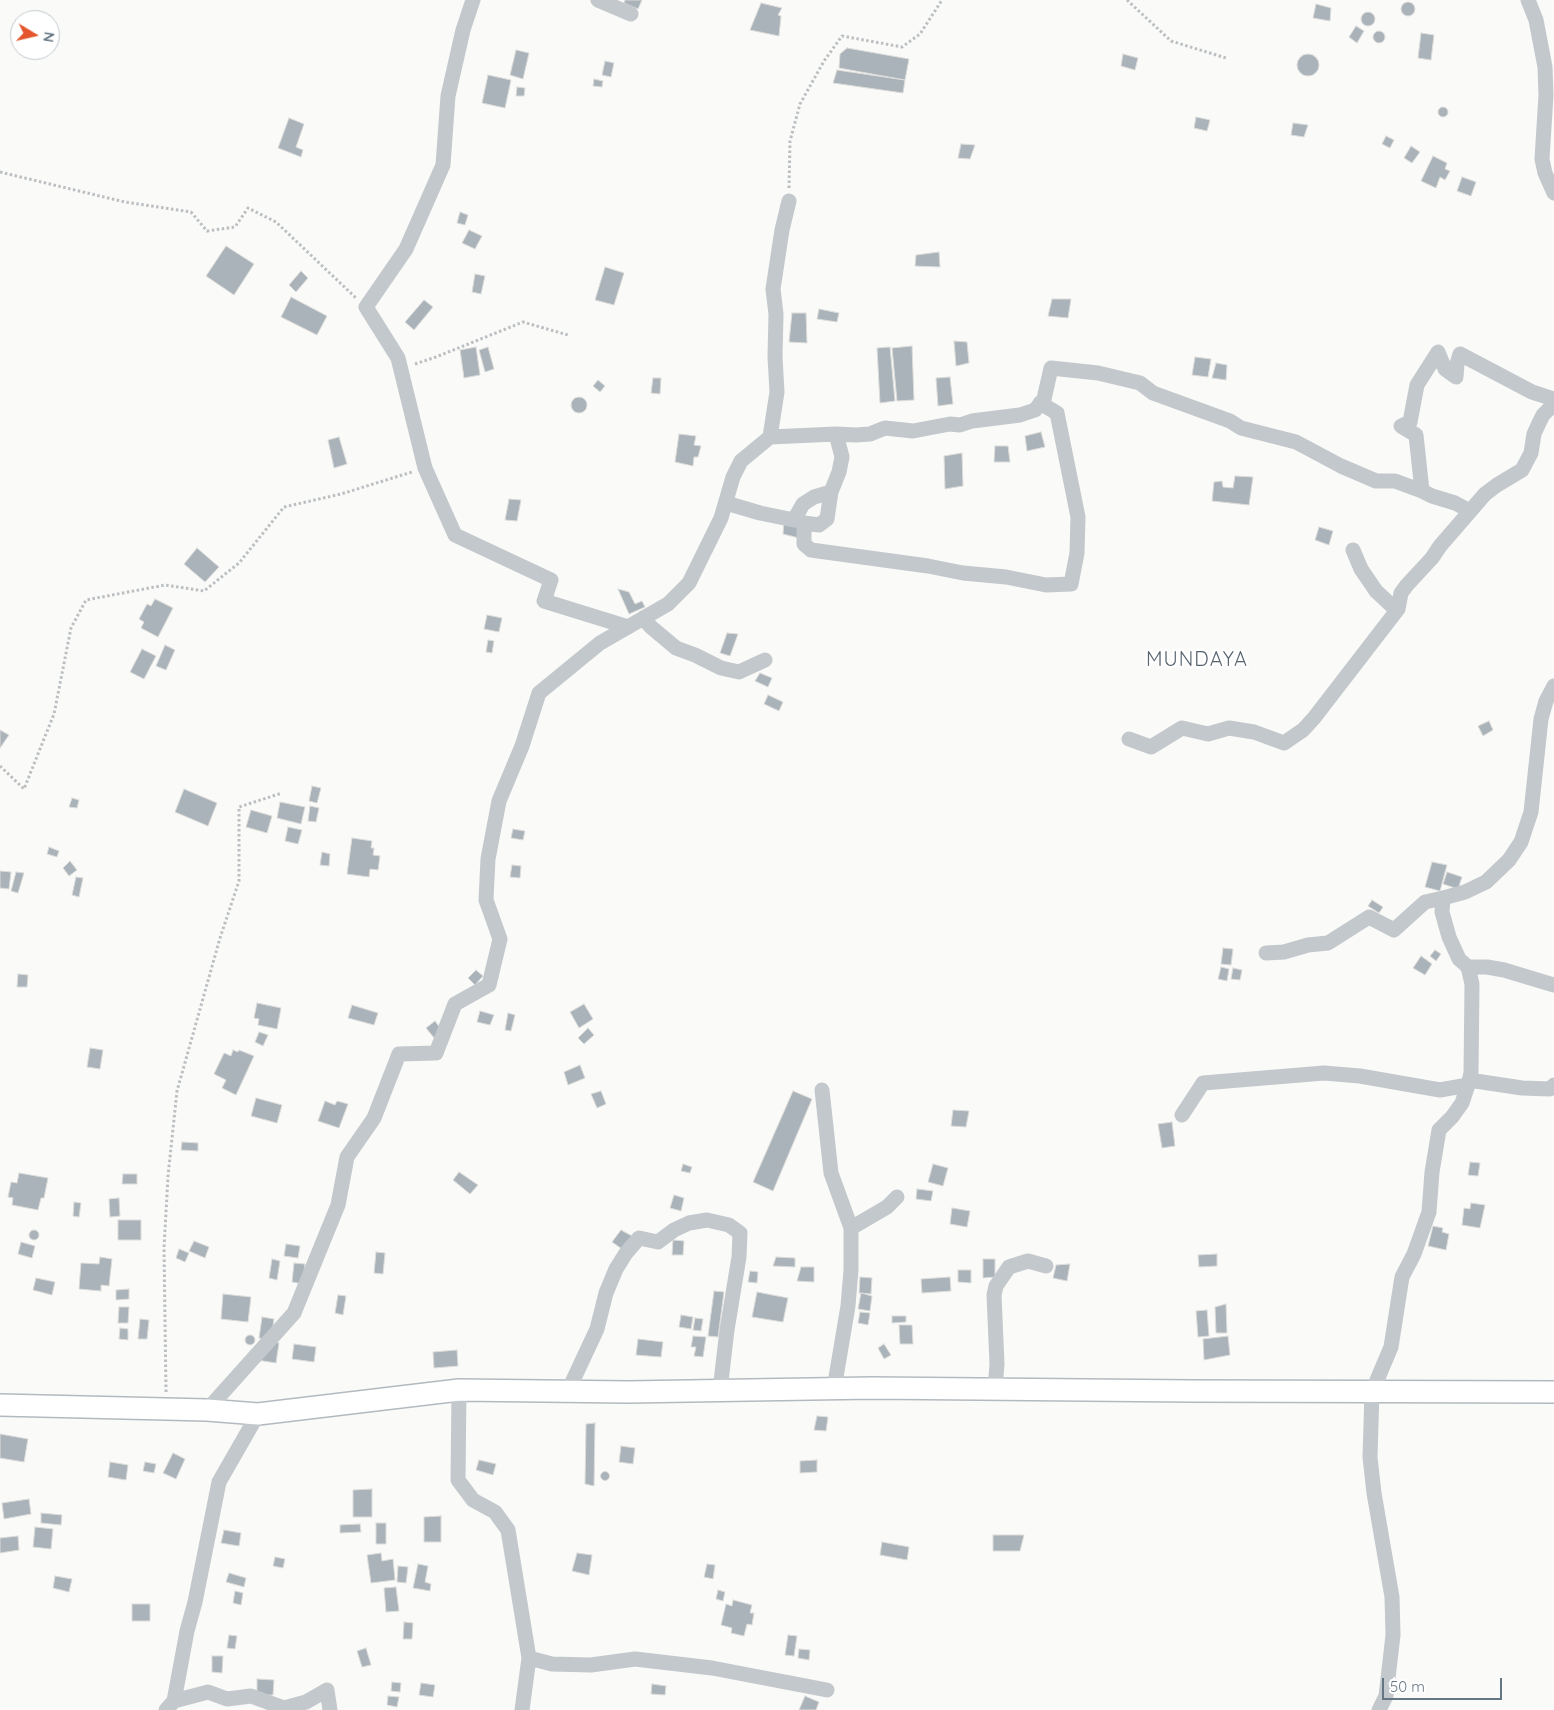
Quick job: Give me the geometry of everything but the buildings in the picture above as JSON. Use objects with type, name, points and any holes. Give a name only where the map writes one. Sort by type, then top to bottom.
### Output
[{"type":"main road","points":[[0,1405],[207,1410],[258,1414],[459,1390],[995,1389],[1554,1392]]},
{"type":"street","points":[[473,0],[463,30],[448,96],[443,165],[406,249],[366,307],[398,358],[425,468],[455,534],[551,580],[544,601],[628,626]]},
{"type":"street","points":[[598,0],[631,14]]},
{"type":"street","points":[[1528,0],[1536,20],[1544,67],[1549,127],[1542,159],[1545,173],[1554,193]]},
{"type":"street","points":[[770,437],[777,392],[776,314],[773,289],[782,230],[789,201]]},
{"type":"street","points":[[1422,490],[1416,435],[1401,426],[1410,422],[1417,385],[1438,352],[1445,369],[1456,377],[1456,364],[1460,354],[1532,392],[1554,399]]},
{"type":"street","points":[[207,1410],[294,1313],[338,1205],[347,1157],[374,1118],[399,1054],[436,1053],[455,1004],[489,985],[500,939],[486,900],[488,860],[498,801],[522,746],[539,693],[600,642],[668,604],[689,583],[721,518],[733,477],[741,461],[770,437],[870,434],[885,428],[913,431],[1020,415],[1035,410],[1044,399],[1051,368],[1098,372],[1140,383],[1153,393],[1230,422],[1241,428],[1296,442],[1341,466],[1376,481],[1395,481],[1422,490],[1470,511]]},
{"type":"street","points":[[831,492],[814,497],[803,504],[799,522],[804,544],[811,550],[928,566],[963,573],[1006,577],[1046,585],[1071,584],[1077,553],[1078,517],[1057,413],[1040,403]]},
{"type":"street","points":[[1129,739],[1151,747],[1182,728],[1208,734],[1229,728],[1254,732],[1284,743],[1303,730],[1398,609],[1401,593],[1407,585],[1491,489],[1522,470],[1531,453],[1534,434],[1539,423],[1543,415],[1554,404]]},
{"type":"street","points":[[726,503],[760,513],[819,525],[827,519],[831,492],[839,472],[842,457],[836,434]]},
{"type":"street","points":[[1353,550],[1361,568],[1376,591],[1398,609]]},
{"type":"street","points":[[644,618],[651,627],[676,648],[721,668],[739,672],[765,660]]},
{"type":"street","points":[[1266,953],[1284,952],[1308,945],[1328,942],[1369,917],[1394,930],[1425,902],[1464,892],[1486,882],[1509,860],[1521,842],[1531,812],[1541,719],[1546,700],[1554,686]]},
{"type":"street","points":[[1379,1710],[1386,1696],[1393,1635],[1392,1598],[1374,1493],[1370,1457],[1372,1392],[1391,1347],[1402,1277],[1414,1254],[1429,1212],[1432,1172],[1439,1130],[1462,1103],[1469,1082],[1472,984],[1468,967],[1459,959],[1448,937],[1442,912],[1442,898]]},
{"type":"street","points":[[1468,967],[1487,967],[1504,970],[1554,985]]},
{"type":"street","points":[[1182,1115],[1203,1083],[1324,1073],[1360,1076],[1440,1090],[1469,1082],[1550,1089],[1554,1085]]},
{"type":"street","points":[[822,1090],[831,1173],[851,1228],[851,1270],[848,1306],[834,1389]]},
{"type":"street","points":[[851,1228],[887,1207],[897,1197]]},
{"type":"street","points":[[568,1391],[597,1329],[606,1293],[616,1269],[626,1252],[639,1238],[658,1242],[674,1230],[689,1223],[707,1220],[729,1225],[740,1233],[720,1390]]},
{"type":"street","points":[[995,1389],[997,1364],[994,1295],[996,1286],[1009,1267],[1028,1261],[1046,1266]]},
{"type":"street","points":[[459,1390],[458,1480],[473,1500],[495,1512],[508,1530],[529,1658],[522,1710]]},
{"type":"street","points":[[170,1706],[195,1602],[219,1482],[258,1414]]},
{"type":"street","points":[[529,1658],[552,1664],[591,1665],[635,1659],[712,1668],[827,1690]]},
{"type":"street","points":[[170,1706],[208,1692],[227,1699],[250,1696],[284,1708],[306,1702],[328,1690],[330,1710]]},
{"type":"path","points":[[789,201],[790,141],[800,104],[824,61],[842,36],[902,47],[920,34],[942,0]]},
{"type":"path","points":[[1127,0],[1171,41],[1226,58]]},
{"type":"path","points":[[0,172],[125,202],[191,212],[207,232],[235,227],[248,208],[276,222],[366,307]]},
{"type":"path","points":[[400,368],[436,357],[523,322],[568,335]]},
{"type":"path","points":[[0,766],[24,789],[54,714],[71,628],[86,600],[165,585],[204,591],[240,563],[284,508],[341,494],[425,468]]},
{"type":"path","points":[[167,1410],[164,1248],[168,1176],[177,1091],[220,938],[239,880],[239,807],[282,792]]},
{"type":"district","name":"MUNDAYA","points":[[1197,660]]}]
